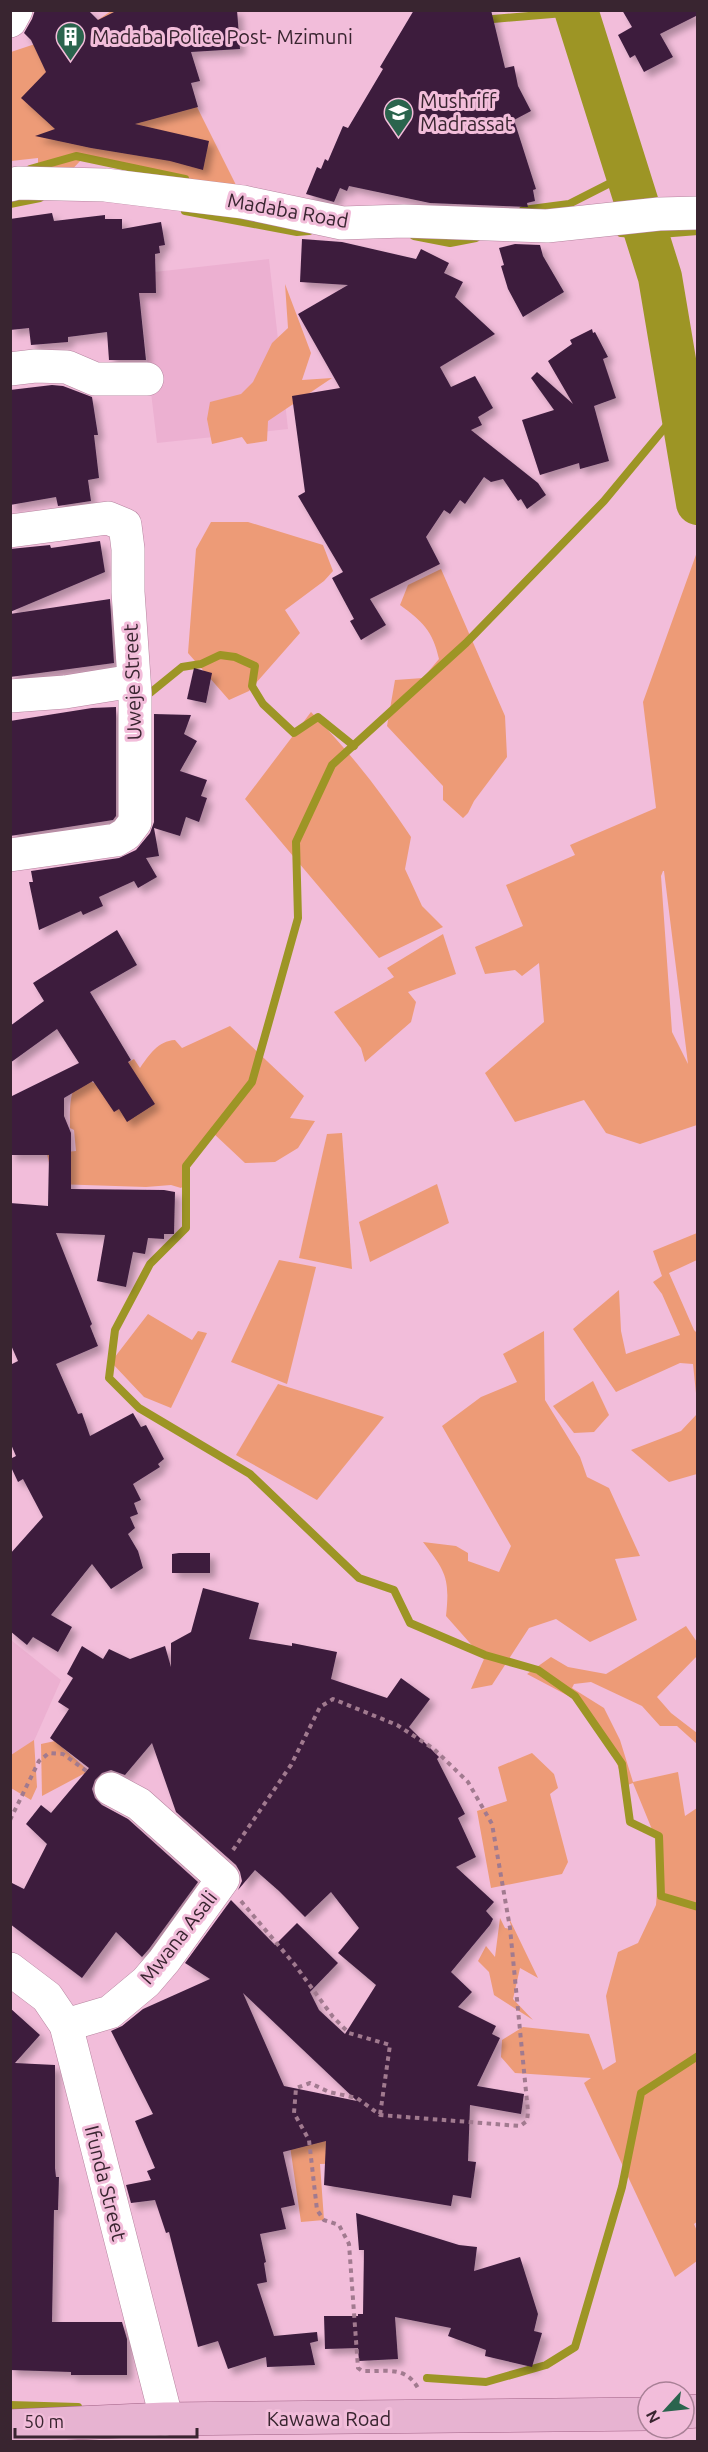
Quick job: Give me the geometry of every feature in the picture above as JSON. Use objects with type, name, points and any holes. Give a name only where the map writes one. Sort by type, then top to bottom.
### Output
[{"type":"main road","name":"Kawawa Road","points":[[10,2426],[165,2419],[636,2414]]},
{"type":"street","points":[[10,21],[16,10]]},
{"type":"street","name":"Madaba Road","points":[[10,185],[18,183],[105,185],[243,202],[342,223],[404,221],[536,226],[659,214],[698,213]]},
{"type":"street","points":[[10,369],[35,366],[67,367],[94,379],[147,379]]},
{"type":"street","name":"Uweje Street","points":[[10,531],[108,518],[125,525],[133,681],[135,822],[126,834],[103,843],[10,855]]},
{"type":"street","points":[[10,696],[65,692],[133,681]]},
{"type":"street","name":"Mwana Asali","points":[[66,2025],[110,2012],[146,1982],[164,1961],[220,1876],[139,1804],[111,1789]]},
{"type":"street","name":"Ifunda Street","points":[[10,1969],[46,1997],[66,2025],[165,2419]]},
{"type":"path","points":[[380,2115],[390,2045],[349,2033],[270,1933],[220,1876],[291,1765],[320,1707],[333,1699],[397,1725],[434,1749],[468,1782],[492,1824],[510,1928],[527,2121],[520,2126],[380,2115],[357,2098],[329,2092],[310,2083],[296,2088],[294,2113],[309,2140],[317,2210],[324,2220],[339,2225],[349,2244],[358,2368],[362,2371],[402,2372],[409,2375],[431,2413],[431,2417]]},
{"type":"path","points":[[10,1820],[39,1761],[49,1753],[63,1754],[111,1789]]},
{"type":"shaded area","points":[[111,11],[149,11],[239,191],[81,160],[67,175],[38,170],[38,158],[11,161],[11,52],[89,26]]},
{"type":"shaded area","points":[[269,259],[288,429],[157,443],[137,274]]},
{"type":"shaded area","points":[[285,284],[311,353],[302,380],[332,378],[268,421],[267,441],[247,444],[242,437],[212,444],[207,419],[210,402],[241,394],[253,382],[272,343],[288,328]]},
{"type":"shaded area","points":[[211,522],[248,522],[323,545],[333,571],[324,581],[285,610],[300,633],[249,691],[229,700],[188,653],[196,549]]},
{"type":"shaded area","points":[[697,552],[697,1125],[640,1144],[606,1133],[584,1100],[515,1122],[485,1073],[544,1022],[539,963],[522,976],[515,970],[485,974],[475,947],[523,926],[506,885],[575,855],[570,845],[656,808],[643,702]],"holes":[[[664,871],[688,1064],[672,1032],[661,876]]]},
{"type":"shaded area","points":[[441,569],[505,716],[507,757],[463,818],[443,800],[443,786],[387,726],[395,680],[423,678],[439,659],[437,649],[426,628],[400,605],[408,585]]},
{"type":"shaded area","points":[[311,712],[364,772],[411,837],[405,869],[422,906],[443,927],[379,958],[245,799]]},
{"type":"shaded area","points":[[443,934],[456,974],[408,992],[416,1002],[411,1022],[365,1062],[361,1048],[334,1012],[394,977],[387,968]]},
{"type":"shaded area","points":[[230,1026],[304,1096],[290,1118],[315,1121],[298,1148],[275,1162],[245,1163],[212,1132],[186,1164],[184,1185],[181,1188],[171,1185],[146,1187],[54,1184],[47,1154],[76,1151],[74,1130],[70,1128],[70,1104],[75,1086],[83,1071],[93,1083],[134,1059],[140,1068],[154,1050],[164,1043],[175,1040],[182,1048]]},
{"type":"shaded area","points":[[342,1133],[352,1269],[299,1258],[327,1134]]},
{"type":"shaded area","points":[[437,1184],[449,1223],[370,1262],[359,1222]]},
{"type":"shaded area","points":[[697,1233],[697,1260],[669,1273],[697,1333],[697,1403],[693,1364],[680,1363],[616,1392],[573,1329],[619,1290],[621,1331],[626,1354],[680,1335],[662,1294],[653,1282],[662,1276],[653,1251]]},
{"type":"shaded area","points":[[279,1260],[316,1267],[287,1384],[231,1362]]},
{"type":"shaded area","points":[[148,1314],[192,1340],[198,1331],[207,1333],[171,1408],[144,1397],[111,1362]]},
{"type":"shaded area","points":[[544,1331],[545,1400],[580,1457],[587,1477],[609,1488],[640,1556],[615,1559],[637,1620],[590,1642],[556,1619],[529,1628],[492,1685],[471,1689],[484,1659],[446,1616],[445,1576],[423,1542],[456,1546],[468,1553],[468,1561],[499,1572],[511,1546],[442,1426],[481,1397],[517,1382],[503,1354]]},
{"type":"shaded area","points":[[593,1381],[609,1415],[594,1432],[574,1433],[553,1406]]},
{"type":"shaded area","points":[[278,1384],[384,1417],[317,1500],[236,1455]]},
{"type":"shaded area","points":[[697,1414],[697,1474],[669,1482],[631,1450],[681,1431]]},
{"type":"shaded area","points":[[686,1626],[697,1642],[697,1656],[657,1697],[671,1713],[697,1733],[697,1744],[677,1726],[660,1726],[642,1706],[591,1682],[574,1684],[572,1688],[604,1708],[620,1740],[633,1782],[678,1772],[685,1816],[697,1808],[698,2221],[694,2224],[697,2231],[697,2261],[675,2277],[584,2083],[591,2078],[515,2073],[501,2057],[502,2040],[523,2027],[589,2034],[603,2070],[616,2062],[606,1996],[618,1952],[638,1943],[656,1905],[660,1849],[633,1783],[625,1786],[611,1747],[578,1701],[527,1674],[551,1657],[568,1667],[606,1674]]},
{"type":"shaded area","points":[[11,1640],[61,1680],[11,1793]]},
{"type":"shaded area","points":[[34,1740],[37,1787],[31,1800],[11,1788],[11,1755]]},
{"type":"shaded area","points":[[55,1741],[89,1771],[42,1796],[41,1744]]},
{"type":"shaded area","points":[[532,1753],[554,1774],[558,1788],[550,1794],[568,1862],[562,1874],[491,1888],[477,1811],[507,1801],[498,1767]]},
{"type":"shaded area","points":[[508,1916],[538,1978],[520,1968],[513,1999],[533,2020],[494,1995],[489,1972],[478,1961],[486,1946],[495,1957],[500,1918],[505,1928],[512,1929]]},
{"type":"shaded area","points":[[292,2092],[358,2163],[320,2164],[324,2220],[301,2222],[290,2146]]},
{"type":"building","points":[[35,10],[88,10],[98,20],[118,10],[237,10],[240,49],[191,52],[200,81],[191,83],[198,107],[135,124],[209,141],[203,170],[170,161],[35,136],[55,129],[21,98],[46,72],[31,40],[24,33]]},
{"type":"building","points":[[414,10],[491,10],[505,68],[514,66],[518,86],[531,111],[514,120],[536,189],[533,190],[535,201],[527,203],[528,207],[430,203],[349,186],[347,191],[340,188],[334,202],[306,194],[317,167],[321,169],[325,159],[328,161],[343,126],[348,128],[383,69],[380,67]]},
{"type":"building","points":[[622,10],[698,10],[698,15],[660,34],[673,57],[644,72],[635,55],[630,58],[618,35],[632,27]]},
{"type":"building","points":[[52,213],[54,221],[105,215],[105,219],[122,219],[122,229],[161,222],[165,245],[159,246],[160,253],[155,254],[156,293],[139,293],[146,360],[109,360],[107,332],[68,337],[68,342],[31,345],[29,328],[10,330],[10,219]]},
{"type":"building","points":[[302,239],[342,242],[416,259],[421,249],[449,263],[444,273],[463,282],[455,297],[495,334],[440,367],[451,387],[475,376],[493,408],[478,417],[482,425],[471,430],[538,483],[546,495],[527,509],[521,499],[518,501],[503,479],[491,482],[484,477],[465,504],[460,500],[450,514],[444,510],[426,537],[440,564],[370,599],[386,625],[361,640],[350,621],[354,619],[332,578],[343,572],[298,496],[305,492],[292,396],[340,388],[298,314],[348,285],[300,282]]},
{"type":"building","points":[[515,244],[540,245],[543,256],[564,292],[523,317],[508,289],[501,266],[504,265],[499,248]]},
{"type":"building","points":[[592,329],[608,357],[603,359],[616,398],[594,406],[609,461],[580,469],[579,463],[540,475],[522,420],[554,410],[531,378],[537,372],[573,404],[548,361],[572,344],[570,340]]},
{"type":"building","points":[[52,385],[63,386],[92,397],[98,435],[94,435],[99,478],[88,480],[91,501],[58,506],[56,497],[10,505],[10,390]]},
{"type":"building","points":[[100,541],[105,572],[10,612],[10,549],[50,545],[51,548]]},
{"type":"building","points":[[110,599],[114,663],[10,677],[10,614]]},
{"type":"building","points":[[194,668],[212,673],[206,703],[187,699]]},
{"type":"building","points":[[116,707],[116,816],[113,820],[10,836],[10,721],[92,708]]},
{"type":"building","points":[[154,714],[191,715],[184,734],[197,741],[180,771],[207,780],[201,796],[207,798],[199,822],[186,817],[180,836],[154,828],[159,856],[146,858],[157,877],[138,888],[134,881],[99,897],[103,906],[83,915],[81,911],[39,930],[29,882],[33,882],[31,871],[119,858],[136,850],[150,833],[154,822]]},
{"type":"building","points":[[117,930],[137,965],[90,992],[131,1060],[128,1062],[155,1104],[127,1122],[119,1109],[114,1112],[93,1081],[64,1098],[64,1116],[71,1133],[71,1189],[175,1192],[174,1234],[164,1234],[164,1239],[148,1238],[145,1254],[133,1252],[126,1287],[97,1281],[105,1235],[56,1233],[92,1324],[90,1326],[98,1346],[56,1364],[78,1414],[82,1413],[90,1436],[133,1413],[141,1427],[146,1425],[164,1459],[158,1464],[160,1467],[133,1484],[141,1500],[134,1503],[138,1514],[130,1517],[135,1528],[128,1534],[138,1551],[143,1568],[111,1589],[92,1564],[51,1615],[72,1627],[58,1652],[33,1637],[27,1645],[10,1631],[10,1554],[43,1517],[23,1479],[18,1482],[10,1465],[10,1459],[16,1456],[10,1442],[10,1365],[18,1361],[10,1343],[10,1203],[48,1206],[49,1155],[10,1155],[10,1097],[79,1063],[57,1029],[10,1063],[10,1026],[44,1001],[33,983]]},
{"type":"building","points":[[210,1553],[210,1573],[172,1573],[172,1554]]},
{"type":"building","points":[[203,1588],[259,1603],[249,1639],[292,1646],[292,1643],[337,1652],[331,1679],[387,1698],[401,1678],[430,1699],[409,1727],[439,1757],[437,1759],[465,1814],[458,1818],[476,1857],[456,1867],[494,1902],[486,1911],[493,1919],[490,1925],[451,1972],[472,1992],[458,2007],[496,2026],[492,2034],[500,2038],[477,2086],[524,2094],[521,2114],[470,2105],[468,2161],[476,2162],[471,2198],[453,2195],[451,2206],[324,2185],[326,2141],[283,2152],[295,2205],[281,2208],[286,2229],[260,2234],[266,2262],[264,2263],[267,2282],[257,2284],[274,2336],[317,2332],[318,2341],[310,2343],[315,2365],[267,2367],[266,2357],[228,2369],[218,2341],[198,2347],[169,2232],[166,2233],[155,2200],[131,2203],[126,2185],[151,2180],[147,2171],[155,2168],[135,2121],[153,2114],[111,2031],[122,2026],[143,2009],[210,1979],[185,1963],[231,1900],[275,1945],[297,1923],[338,1963],[310,1992],[319,2010],[345,2034],[376,1985],[338,1953],[359,1928],[331,1892],[305,1917],[255,1870],[238,1890],[242,1881],[236,1865],[176,1812],[152,1743],[125,1775],[111,1770],[102,1773],[95,1780],[92,1789],[95,1798],[102,1805],[128,1819],[198,1882],[149,1949],[142,1957],[116,1932],[82,1978],[10,1924],[10,1882],[24,1889],[47,1844],[26,1824],[41,1805],[51,1813],[89,1768],[50,1738],[69,1709],[58,1702],[73,1678],[67,1674],[82,1646],[103,1659],[109,1649],[130,1659],[165,1646],[171,1667],[171,1643],[191,1632]],"holes":[[[243,1993],[357,2101],[284,2086]]]},
{"type":"building","points":[[10,2008],[40,2035],[15,2063],[55,2065],[55,2168],[56,2177],[59,2177],[58,2210],[54,2210],[52,2322],[122,2322],[127,2339],[127,2375],[71,2375],[71,2372],[10,2370]]},
{"type":"building","points":[[356,2213],[459,2245],[477,2247],[474,2271],[520,2257],[538,2314],[534,2331],[542,2333],[532,2367],[485,2356],[486,2350],[448,2336],[451,2328],[395,2317],[398,2359],[359,2361],[358,2348],[325,2349],[324,2316],[363,2314],[364,2250],[359,2250]]},
{"type":"waterway","points":[[576,10],[660,277],[698,503]]},
{"type":"waterway","points":[[493,19],[576,12]]},
{"type":"waterway","points":[[30,169],[76,156],[185,179]]},
{"type":"waterway","points":[[523,210],[569,204],[628,174]]},
{"type":"waterway","points":[[10,204],[40,198]]},
{"type":"waterway","points":[[185,211],[297,232],[309,231]]},
{"type":"waterway","points":[[621,233],[647,235],[698,231]]},
{"type":"waterway","points":[[414,236],[450,243],[476,238]]},
{"type":"waterway","points":[[682,407],[604,501],[466,643],[332,765],[296,842],[298,918],[252,1082],[186,1166],[186,1228],[150,1264],[115,1330],[109,1378],[139,1408],[250,1474],[359,1578],[394,1590],[410,1623],[485,1655],[538,1670],[575,1696],[622,1764],[630,1822],[659,1836],[661,1896],[698,1907]]},
{"type":"waterway","points":[[150,693],[182,667],[201,664],[220,655],[235,657],[255,666],[252,686],[263,704],[294,733],[318,717],[354,746]]},
{"type":"waterway","points":[[427,2378],[486,2382],[546,2365],[575,2347],[622,2187],[641,2093],[698,2056]]},
{"type":"waterway","points":[[10,2405],[78,2407]]},
{"type":"place","name":"Madaba Police Post- Mzimuni","points":[[71,62]]},
{"type":"place","name":"Mushriff Madrassat","points":[[399,138]]}]
